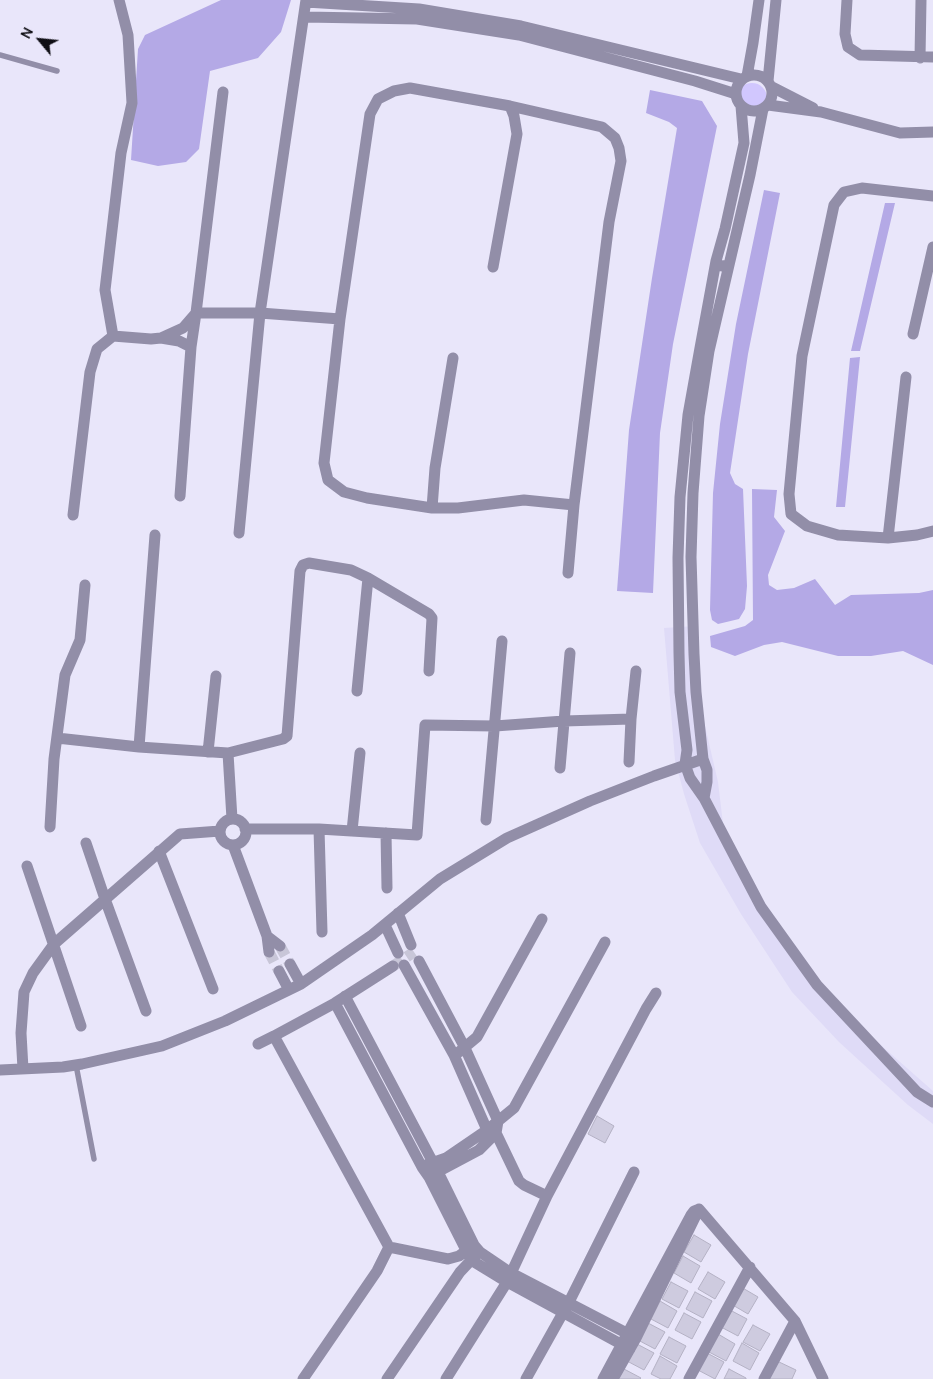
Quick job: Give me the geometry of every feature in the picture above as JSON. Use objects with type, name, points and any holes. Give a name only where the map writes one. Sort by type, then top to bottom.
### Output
[{"type":"street","points":[[114,336],[105,290],[121,153],[132,103],[128,35],[119,0]]},
{"type":"street","points":[[759,0],[753,43],[744,78],[737,86],[736,94],[741,106],[744,143],[716,261],[688,415],[680,497],[678,558],[679,653],[680,692],[687,750],[685,764],[690,778],[704,798],[761,907],[818,986],[917,1092],[933,1102]]},
{"type":"street","points":[[704,798],[707,770],[703,759],[696,692],[691,557],[693,493],[699,416],[709,351],[766,107],[773,94],[770,84],[776,0]]},
{"type":"street","points":[[847,0],[845,34],[848,46],[860,55],[933,57]]},
{"type":"street","points":[[920,58],[921,0]]},
{"type":"street","points":[[239,533],[260,314],[306,1],[419,10],[521,26],[744,78],[758,75],[770,84],[821,112]]},
{"type":"street","points":[[305,17],[417,19],[519,35],[695,81],[736,94]]},
{"type":"street","points":[[568,573],[574,504],[610,222],[620,160],[619,148],[615,138],[602,127],[510,106],[410,88],[394,91],[378,99],[370,114],[340,318],[324,463],[328,480],[344,492],[367,498],[432,508],[458,508],[524,500],[574,504]]},
{"type":"street","points":[[180,496],[191,347],[223,92]]},
{"type":"street","points":[[492,267],[517,134],[510,106]]},
{"type":"street","points":[[741,106],[752,111],[766,107],[821,112],[900,133],[933,132]]},
{"type":"street","points":[[933,196],[862,188],[844,192],[834,205],[802,356],[789,494],[791,514],[807,526],[838,534],[888,538],[933,531]]},
{"type":"street","points":[[913,334],[933,247]]},
{"type":"street","points":[[716,261],[718,265],[722,266],[729,264]]},
{"type":"street","points":[[161,338],[183,328],[196,313],[340,318]]},
{"type":"street","points":[[74,515],[90,372],[97,349],[114,336],[161,338],[178,341],[191,347]]},
{"type":"street","points":[[432,508],[435,468],[453,358]]},
{"type":"street","points":[[888,538],[906,377]]},
{"type":"street","points":[[139,747],[155,536]]},
{"type":"street","points":[[57,738],[139,747],[228,753],[283,739],[287,736],[301,568],[309,563],[351,570],[429,614],[432,618],[429,671]]},
{"type":"street","points":[[357,691],[368,578]]},
{"type":"street","points":[[50,827],[57,738],[65,675],[80,640],[85,585]]},
{"type":"street","points":[[486,820],[502,641]]},
{"type":"street","points":[[560,768],[570,653]]},
{"type":"street","points":[[679,653],[681,658],[694,654]]},
{"type":"street","points":[[629,762],[636,671]]},
{"type":"street","points":[[208,752],[216,676]]},
{"type":"street","points":[[245,829],[319,829],[417,835],[425,725],[495,726],[631,719]]},
{"type":"street","points":[[228,753],[232,815],[245,829],[241,842],[233,845],[222,839],[220,830],[232,815]]},
{"type":"street","points":[[352,831],[360,753]]},
{"type":"street","points":[[0,1070],[76,1065],[162,1046],[225,1022],[301,984],[372,935],[440,879],[507,838],[590,801],[685,764],[703,759]]},
{"type":"street","points":[[319,829],[322,932]]},
{"type":"street","points":[[23,1069],[21,1033],[24,992],[33,973],[54,944],[180,834],[220,830]]},
{"type":"street","points":[[386,833],[387,888]]},
{"type":"street","points":[[86,843],[146,1011]]},
{"type":"street","points":[[233,845],[267,936],[269,952]]},
{"type":"street","points":[[159,851],[213,989]]},
{"type":"street","points":[[27,866],[81,1026]]},
{"type":"street","points":[[398,913],[411,945]]},
{"type":"street","points":[[454,1055],[466,1048],[477,1037],[542,919]]},
{"type":"street","points":[[385,925],[398,953]]},
{"type":"street","points":[[267,936],[280,946]]},
{"type":"street","points":[[430,1169],[491,1132],[498,1121],[514,1108],[605,942]]},
{"type":"street","points":[[419,960],[466,1048],[498,1121]]},
{"type":"street","points":[[290,964],[301,984]]},
{"type":"street","points":[[258,1044],[334,1003],[398,965],[454,1055],[491,1132],[519,1181],[546,1196]]},
{"type":"street","points":[[279,971],[289,990]]},
{"type":"street","points":[[446,1379],[509,1278],[546,1196],[641,1018],[656,994]]},
{"type":"street","points":[[345,996],[473,1252],[509,1278],[629,1341]]},
{"type":"street","points":[[334,1003],[430,1169]]},
{"type":"street","points":[[274,1036],[389,1247]]},
{"type":"street","points":[[526,1379],[566,1307],[634,1172]]},
{"type":"street","points":[[613,1379],[629,1341],[690,1215],[699,1209],[795,1321],[823,1379]]},
{"type":"street","points":[[389,1247],[448,1258],[473,1252]]},
{"type":"street","points":[[303,1379],[377,1270],[389,1247]]},
{"type":"street","points":[[387,1379],[473,1252]]},
{"type":"street","points":[[689,1379],[750,1267]]},
{"type":"street","points":[[764,1379],[795,1321]]},
{"type":"street","points":[[603,1379],[629,1341]]},
{"type":"lane","points":[[0,55],[57,71]]},
{"type":"lane","points":[[76,1065],[94,1160]]},
{"type":"shaded area","points":[[221,0],[291,0],[281,32],[258,58],[210,71],[199,149],[186,162],[158,166],[131,160],[138,49],[145,35]]},
{"type":"shaded area","points":[[752,83],[758,84],[766,92],[766,104],[758,112],[752,113],[746,112],[738,104],[737,98],[738,92],[746,84]]},
{"type":"shaded area","points":[[650,90],[702,101],[717,126],[673,344],[660,433],[653,593],[617,591],[629,430],[677,128],[669,122],[646,113]]},
{"type":"shaded area","points":[[764,190],[780,193],[748,354],[730,473],[735,484],[743,489],[747,586],[745,609],[739,619],[718,624],[712,620],[710,610],[713,493],[720,424],[736,324]]},
{"type":"shaded area","points":[[885,203],[895,203],[860,351],[851,351]]},
{"type":"shaded area","points":[[860,357],[845,507],[836,507],[850,358]]},
{"type":"shaded area","points":[[752,489],[777,490],[774,517],[785,531],[768,575],[769,585],[777,590],[794,588],[815,579],[835,605],[851,595],[919,593],[933,590],[933,665],[903,651],[871,656],[838,656],[782,642],[764,645],[735,656],[711,647],[710,636],[745,626],[753,620]]},
{"type":"shaded area","points":[[696,626],[699,700],[718,782],[724,832],[763,900],[813,976],[857,1024],[933,1091],[933,1124],[908,1105],[839,1042],[792,992],[741,914],[700,843],[675,760],[664,628]]},
{"type":"building","points":[[597,1116],[614,1126],[605,1143],[588,1134]]},
{"type":"building","points":[[694,1235],[711,1245],[701,1262],[684,1252]]},
{"type":"building","points":[[683,1256],[700,1266],[691,1283],[674,1273]]},
{"type":"building","points":[[708,1272],[725,1282],[715,1299],[698,1289]]},
{"type":"building","points":[[671,1282],[688,1291],[679,1308],[662,1299]]},
{"type":"building","points":[[741,1287],[758,1297],[748,1314],[731,1304]]},
{"type":"building","points":[[695,1292],[712,1301],[703,1318],[686,1309]]},
{"type":"building","points":[[660,1301],[677,1311],[668,1328],[651,1319]]},
{"type":"building","points":[[730,1310],[747,1319],[738,1336],[721,1327]]},
{"type":"building","points":[[684,1313],[701,1322],[692,1339],[675,1330]]},
{"type":"building","points":[[648,1323],[665,1332],[655,1349],[638,1340]]},
{"type":"building","points":[[753,1325],[770,1334],[760,1351],[743,1342]]},
{"type":"building","points":[[718,1334],[735,1344],[726,1361],[709,1352]]},
{"type":"building","points":[[669,1337],[686,1346],[677,1363],[660,1354]]},
{"type":"building","points":[[742,1343],[759,1353],[750,1370],[733,1361]]},
{"type":"building","points":[[637,1344],[654,1353],[644,1370],[627,1361]]},
{"type":"building","points":[[707,1353],[724,1362],[715,1379],[698,1370]]},
{"type":"building","points":[[660,1356],[677,1366],[670,1379],[661,1379],[651,1374]]},
{"type":"building","points":[[777,1361],[796,1370],[792,1379],[768,1379]]},
{"type":"building","points":[[624,1369],[641,1378],[618,1379]]},
{"type":"building","points":[[729,1369],[746,1378],[746,1379],[724,1379]]},
{"type":"tunnel","points":[[280,946],[290,964]]},
{"type":"tunnel","points":[[269,952],[279,971]]},
{"type":"tunnel","points":[[393,966],[414,952]]}]
